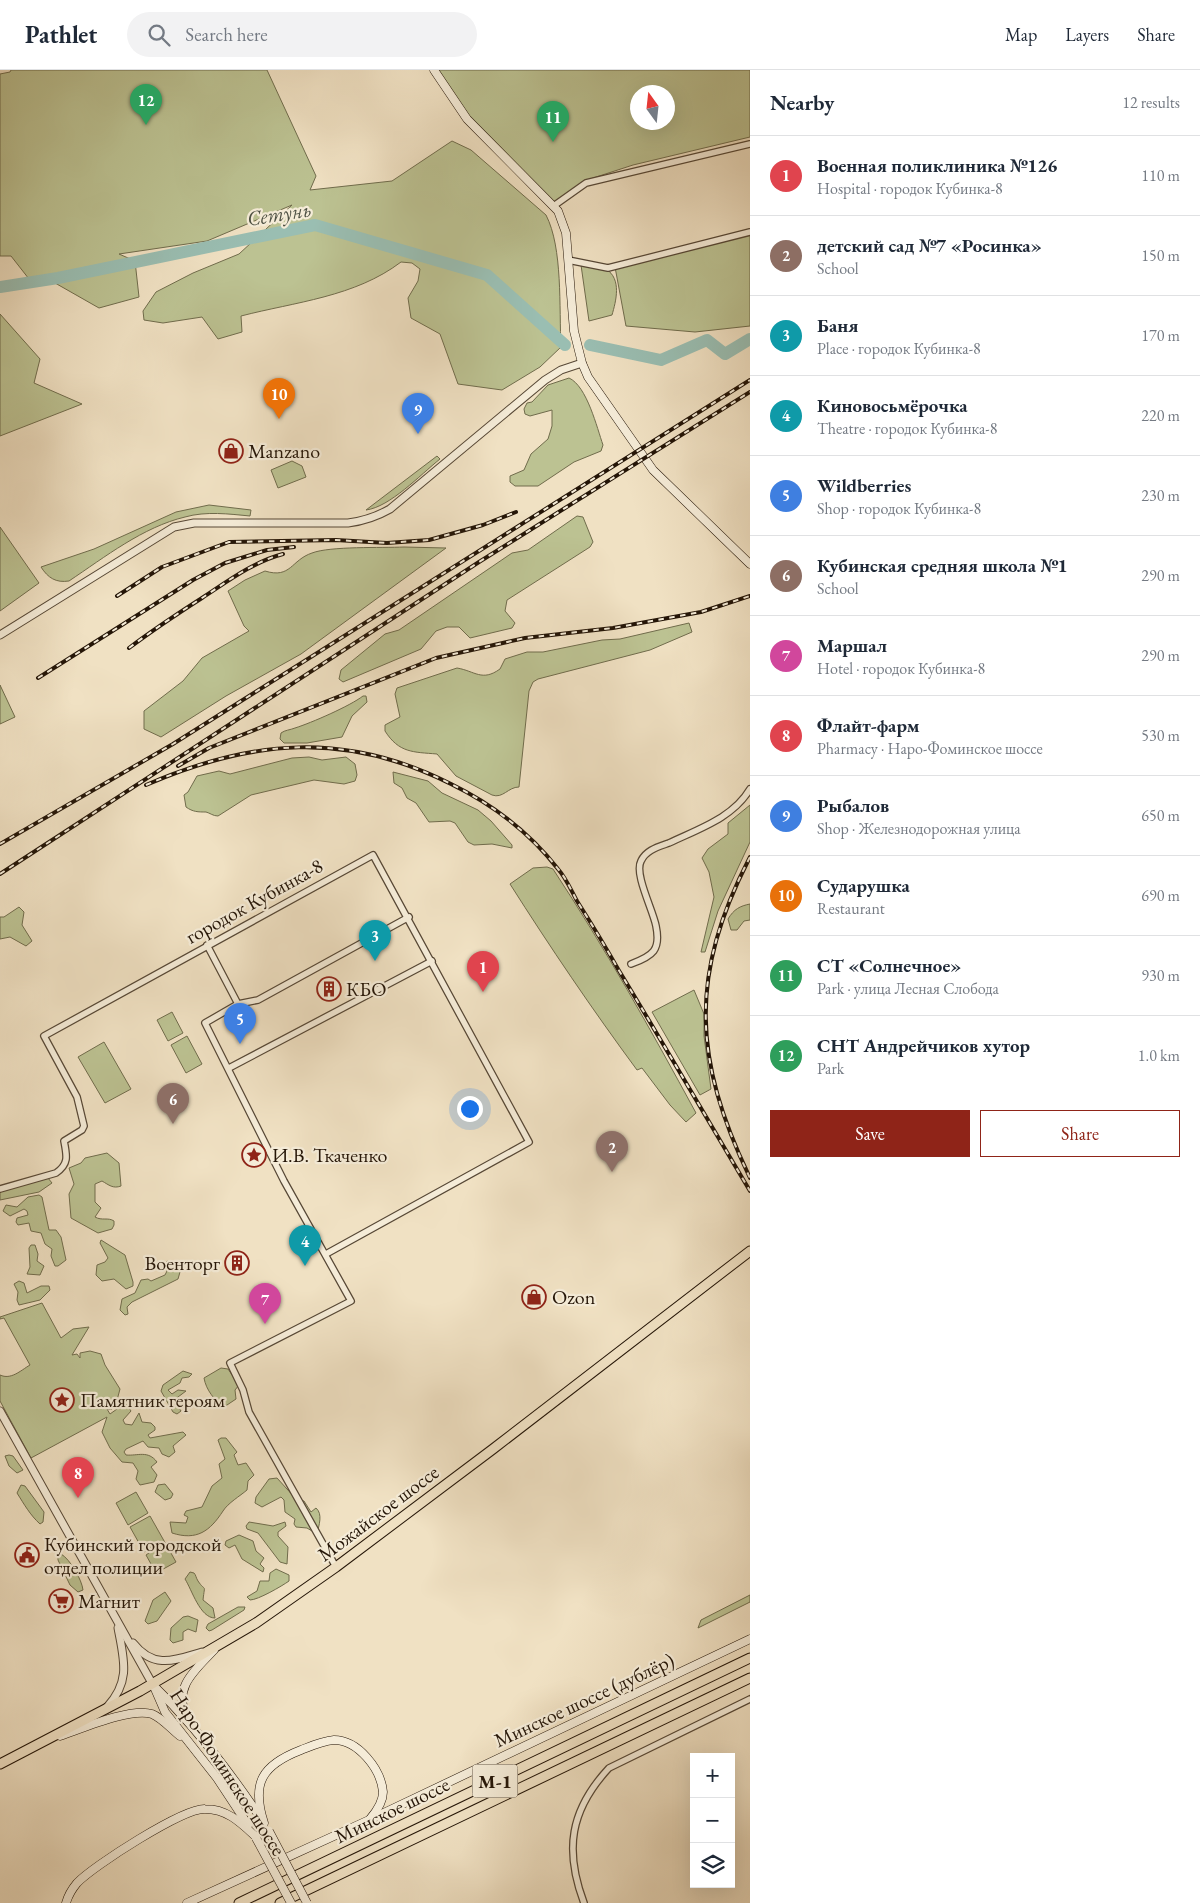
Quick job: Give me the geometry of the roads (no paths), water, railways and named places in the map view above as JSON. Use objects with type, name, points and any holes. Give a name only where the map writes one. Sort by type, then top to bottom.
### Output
[{"type":"main road","points":[[434,70],[467,119],[555,205],[566,233],[574,331],[582,363],[588,377],[653,470],[750,564]]},
{"type":"main road","name":"Можайское шоссе","points":[[0,1764],[101,1713],[216,1648],[336,1567],[750,1251]]},
{"type":"main road","name":"Минское шоссе (дублёр)","points":[[188,1903],[369,1820],[750,1639]]},
{"type":"main road","points":[[191,1724],[182,1703],[184,1686],[189,1676],[216,1648]]},
{"type":"main road","name":"Минское шоссе","points":[[239,1903],[750,1658]]},
{"type":"main road","name":"Минское шоссе","points":[[280,1903],[750,1678]]},
{"type":"main road","name":"Наро-Фоминское шоссе","points":[[153,1684],[191,1724],[228,1768],[269,1831],[308,1903]]},
{"type":"main road","name":"Наро-Фоминское шоссе","points":[[153,1684],[165,1712],[217,1778],[255,1836],[291,1903]]},
{"type":"main road","points":[[48,1740],[123,1716],[147,1713],[158,1718],[192,1746]]},
{"type":"main road","points":[[264,1823],[259,1806],[258,1791],[260,1780],[266,1771],[276,1762],[292,1753],[317,1743],[334,1740],[349,1744],[360,1750],[380,1780],[383,1793],[381,1802],[369,1820]]},
{"type":"main road","points":[[66,1903],[68,1895],[77,1883],[93,1869],[186,1813],[203,1808],[222,1810],[236,1819],[255,1836]]},
{"type":"street","points":[[555,205],[586,183],[750,144]]},
{"type":"street","points":[[568,260],[608,268],[750,232]]},
{"type":"street","points":[[0,635],[174,527],[194,523],[348,523],[363,521],[379,515],[390,509],[545,380],[561,370],[582,363]]},
{"type":"street","points":[[631,964],[652,953],[658,947],[659,939],[653,910],[639,875],[640,862],[646,853],[731,812],[744,800],[750,789]]},
{"type":"street","name":"городок Кубинка-8","points":[[0,1189],[56,1173],[62,1169],[67,1157],[64,1141],[82,1130],[84,1126],[77,1097],[44,1036],[374,855],[529,1142],[326,1254]]},
{"type":"street","points":[[336,1567],[249,1412],[243,1390],[230,1363],[351,1301],[284,1181],[205,1023],[238,1004],[258,1000],[409,917]]},
{"type":"street","points":[[207,945],[238,1004]]},
{"type":"street","points":[[229,1068],[432,961]]},
{"type":"street","name":"Наро-Фоминское шоссе","points":[[0,1411],[153,1684]]},
{"type":"street","points":[[116,1621],[140,1651],[156,1660],[173,1660],[216,1648]]},
{"type":"street","points":[[101,1713],[117,1693],[124,1677],[123,1652],[116,1621]]},
{"type":"street","points":[[584,1903],[572,1859],[573,1833],[582,1803],[592,1786],[609,1768],[750,1699]]},
{"type":"street","points":[[0,1760],[10,1759]]},
{"type":"waterway","name":"Сетунь","points":[[0,287],[58,278],[315,225],[487,275],[565,345]]},
{"type":"waterway","name":"Сетунь","points":[[590,345],[661,360],[707,340],[725,354],[750,339]]},
{"type":"railway","points":[[0,844],[173,744],[750,380]]},
{"type":"railway","points":[[0,874],[479,562],[750,392]]},
{"type":"railway","points":[[117,596],[162,567],[229,542],[336,540],[387,543],[429,540],[483,525],[516,512]]},
{"type":"railway","points":[[38,678],[193,580],[225,563],[267,550],[294,547]]},
{"type":"railway","points":[[129,648],[174,616],[241,573],[272,557],[283,554]]},
{"type":"railway","points":[[178,766],[209,748],[436,658],[525,638],[613,628],[701,612],[750,596]]},
{"type":"railway","points":[[146,785],[224,758],[261,750],[299,747],[336,749],[374,755],[412,767],[451,784],[495,810],[535,843],[564,876],[577,901],[750,1191]]},
{"type":"railway","points":[[750,857],[730,900],[716,940],[708,979],[706,1017],[709,1055],[717,1094],[731,1135],[750,1178]]},
{"type":"place","name":"СНТ Андрейчиков хутор","points":[[146,125]]},
{"type":"place","name":"СТ «Солнечное»","points":[[553,142]]},
{"type":"place","name":"Сударушка","points":[[279,419]]},
{"type":"place","name":"Рыбалов","points":[[418,434]]},
{"type":"place","name":"Manzano","points":[[231,451]]},
{"type":"place","name":"Баня","points":[[375,961]]},
{"type":"place","name":"КБО","points":[[329,989]]},
{"type":"place","name":"Военная поликлиника №126","points":[[483,992]]},
{"type":"place","name":"Wildberries","points":[[240,1044]]},
{"type":"place","name":"Кубинская средняя школа №1","points":[[173,1124]]},
{"type":"place","name":"И.В. Ткаченко","points":[[254,1155]]},
{"type":"place","name":"детский сад №7 «Росинка»","points":[[612,1172]]},
{"type":"place","name":"Военторг","points":[[237,1263]]},
{"type":"place","name":"Киновосьмёрочка","points":[[305,1266]]},
{"type":"place","name":"Ozon","points":[[534,1297]]},
{"type":"place","name":"Маршал","points":[[265,1324]]},
{"type":"place","name":"Памятник героям","points":[[62,1400]]},
{"type":"place","name":"Флайт-фарм","points":[[78,1498]]},
{"type":"place","name":"Кубинский городской отдел полиции","points":[[27,1555]]},
{"type":"place","name":"Магнит","points":[[61,1601]]}]
